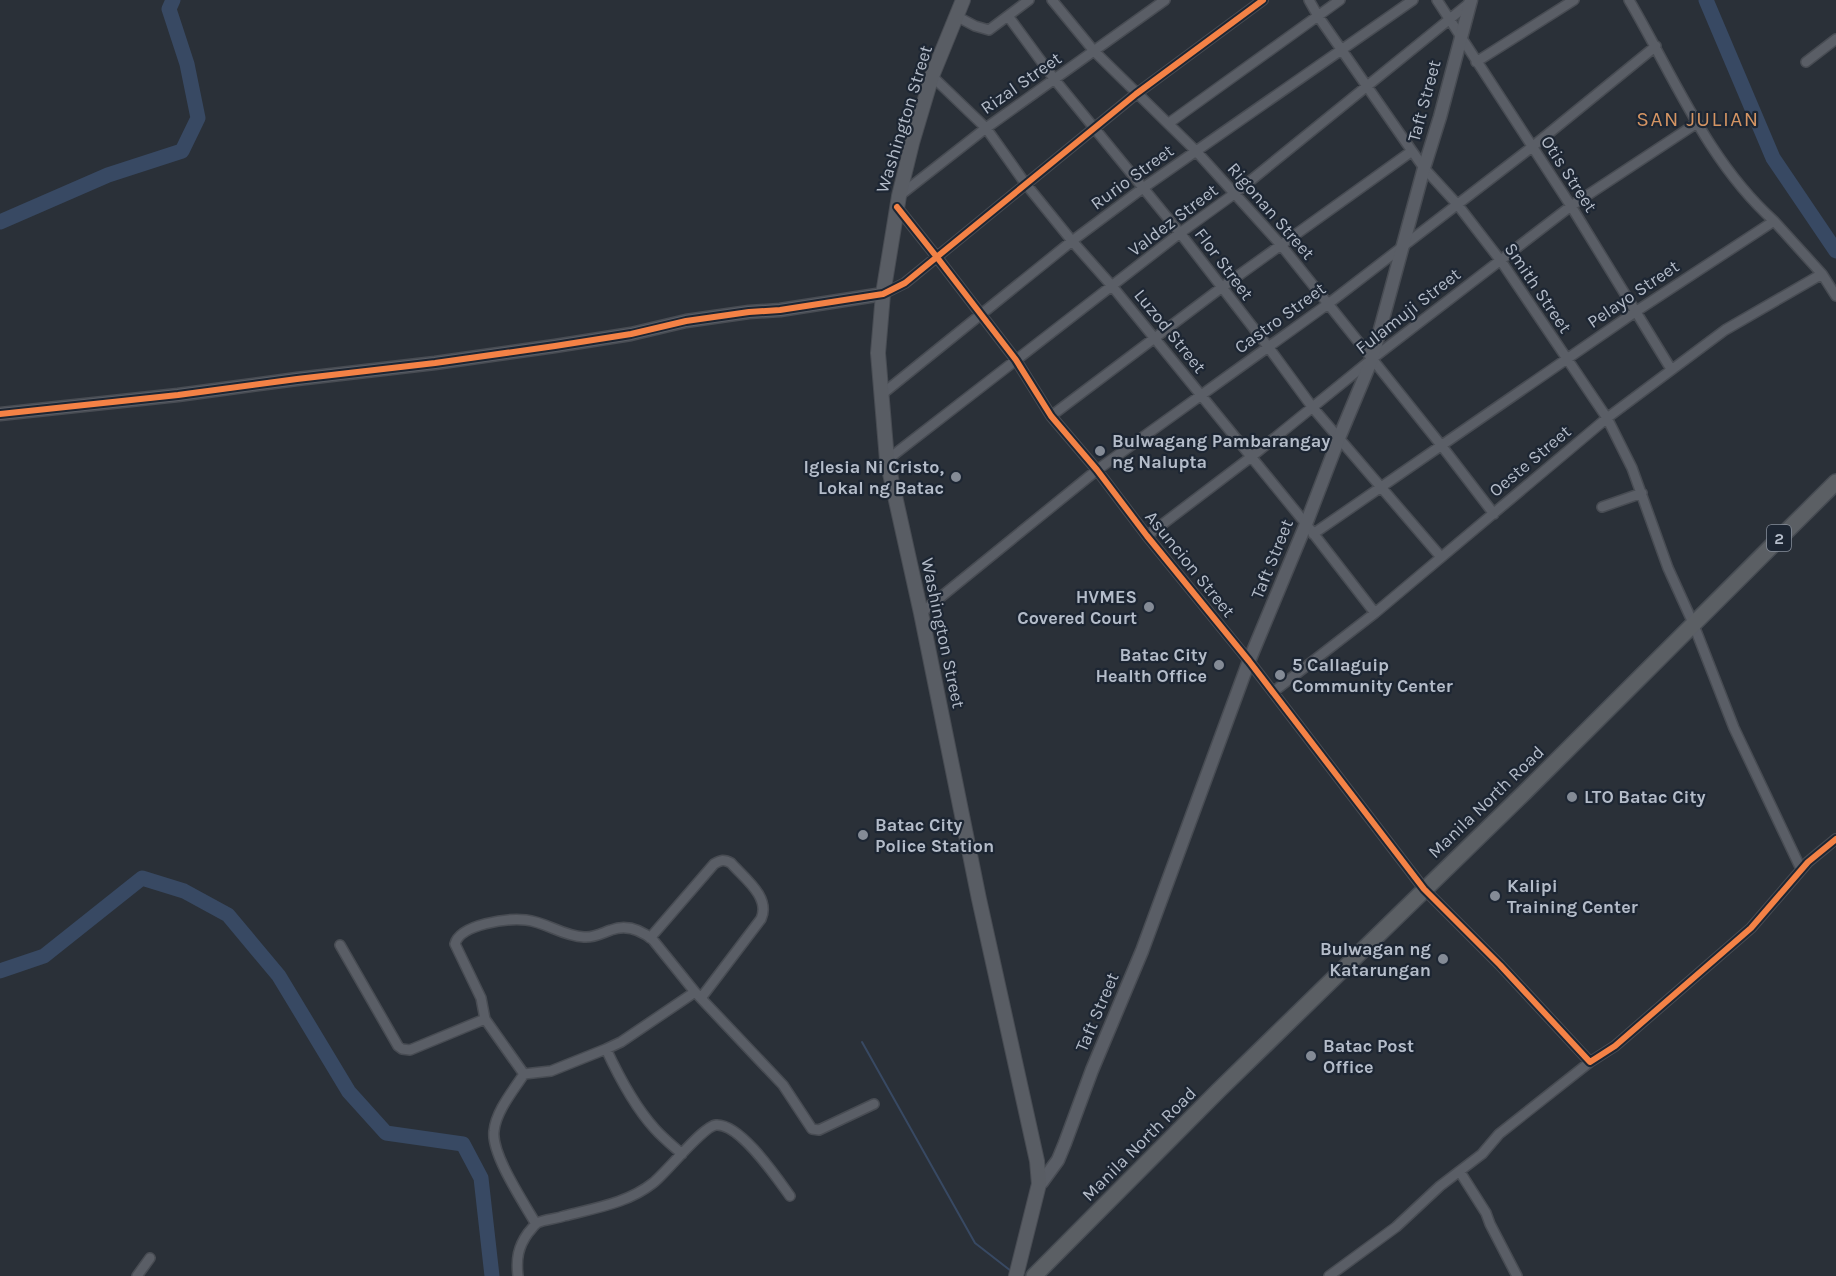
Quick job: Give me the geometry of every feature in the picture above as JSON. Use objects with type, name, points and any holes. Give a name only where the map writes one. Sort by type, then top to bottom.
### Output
[{"type":"highway","name":"Manila North Road","points":[[1034,1276],[1836,482]]},
{"type":"main road","name":"Washington Street","points":[[963,0],[932,76],[912,143],[898,202],[883,294],[878,353],[887,460],[921,613],[979,899],[1037,1161],[1039,1184],[1016,1276]]},
{"type":"street","points":[[956,16],[989,30],[1029,0]]},
{"type":"street","name":"Rigonan Street","points":[[1052,0],[1094,51],[1196,151],[1281,245],[1494,514]]},
{"type":"street","name":"Rizal Street","points":[[898,202],[986,128],[1166,0]]},
{"type":"street","points":[[0,414],[178,395],[435,363],[555,346],[686,321],[883,294],[905,283],[1136,94],[1263,0]]},
{"type":"street","name":"Smith Street","points":[[1309,0],[1366,87],[1424,168],[1457,204],[1501,261],[1607,418],[1632,468],[1668,568],[1693,623],[1734,728],[1801,869]]},
{"type":"street","points":[[1169,123],[1340,0]]},
{"type":"street","name":"Rurio Street","points":[[881,395],[1072,241],[1143,188],[1413,0]]},
{"type":"street","name":"Otis Street","points":[[1437,0],[1571,206],[1671,369]]},
{"type":"street","points":[[1476,62],[1574,0]]},
{"type":"street","points":[[1629,0],[1697,123],[1740,187],[1822,274],[1836,296]]},
{"type":"street","name":"Valdez Street","points":[[887,460],[1180,233],[1234,194],[1471,1]]},
{"type":"street","name":"Taft Street","points":[[1039,1184],[1058,1160],[1092,1070],[1142,951],[1249,661],[1310,529],[1339,438],[1372,359],[1471,1]]},
{"type":"street","name":"Flor Street","points":[[1008,16],[1055,80],[1180,233],[1313,408],[1441,557]]},
{"type":"street","points":[[1806,62],[1836,39]]},
{"type":"street","name":"Castro Street","points":[[921,613],[1097,470],[1329,304],[1532,147],[1656,46]]},
{"type":"street","name":"Luzod Street","points":[[932,76],[986,128],[1025,183],[1201,395],[1375,613]]},
{"type":"street","name":"Fulamuji Street","points":[[1147,536],[1571,206],[1697,123]]},
{"type":"street","points":[[1051,416],[1221,288],[1412,151]]},
{"type":"street","name":"Asuncion Street","points":[[898,202],[936,256],[1016,360],[1051,416],[1097,470],[1147,536],[1249,661],[1424,889],[1500,965],[1590,1062]]},
{"type":"street","name":"Pelayo Street","points":[[1310,529],[1381,489],[1635,312],[1774,221]]},
{"type":"street","name":"Oeste Street","points":[[1273,692],[1375,613],[1607,418],[1671,369],[1725,330],[1822,274]]},
{"type":"street","points":[[1602,507],[1642,493]]},
{"type":"street","points":[[1329,1276],[1408,1218],[1428,1196],[1482,1154],[1500,1134],[1590,1062],[1615,1046],[1751,928],[1801,869],[1836,839]]},
{"type":"street","points":[[524,1074],[551,1071],[606,1049],[698,995],[761,919],[764,907],[762,897],[731,863],[725,860],[720,861],[714,864],[650,938]]},
{"type":"street","points":[[524,1074],[485,1019],[481,998],[455,944],[456,939],[465,930],[489,922],[526,920],[561,933],[585,938],[596,936],[613,928],[626,927],[645,933],[698,995],[783,1085],[812,1129],[819,1130],[874,1104]]},
{"type":"street","points":[[340,945],[398,1046],[402,1049],[410,1050],[485,1019]]},
{"type":"street","points":[[606,1049],[619,1076],[647,1119],[660,1135],[682,1154]]},
{"type":"street","points":[[524,1074],[499,1115],[494,1131],[494,1147],[536,1224]]},
{"type":"street","points":[[518,1276],[519,1249],[536,1224],[619,1202],[648,1186],[664,1174],[708,1128],[715,1125],[728,1128],[749,1143],[790,1196]]},
{"type":"street","points":[[1460,1172],[1486,1213],[1517,1276]]},
{"type":"street","points":[[137,1276],[150,1258]]},
{"type":"waterway","points":[[0,222],[108,175],[182,151],[198,118],[187,64],[169,9],[173,0]]},
{"type":"waterway","points":[[1706,0],[1773,158],[1836,251]]},
{"type":"waterway","points":[[0,971],[44,956],[142,878],[184,891],[228,915],[279,976],[349,1092],[386,1133],[463,1144],[481,1178],[492,1276]]},
{"type":"waterway","points":[[862,1042],[975,1243],[1011,1271]]},
{"type":"cycle path","points":[[0,414],[178,395],[435,363],[631,334],[686,321],[780,310],[883,294],[905,283],[1136,94],[1263,0]]},
{"type":"cycle path","points":[[897,207],[1016,360],[1051,416],[1097,470],[1147,536],[1249,661],[1424,889],[1500,965],[1590,1062],[1615,1046],[1751,928],[1808,862],[1836,839]]},
{"type":"place","name":"Bulwagang Pambarangay ng Nalupta","points":[[1100,451]]},
{"type":"place","name":"Iglesia Ni Cristo, Lokal ng Batac","points":[[956,477]]},
{"type":"place","name":"HVMES Covered Court","points":[[1149,607]]},
{"type":"place","name":"Batac City Health Office","points":[[1219,665]]},
{"type":"place","name":"5 Callaguip Community Center","points":[[1280,675]]},
{"type":"place","name":"LTO Batac City","points":[[1572,797]]},
{"type":"place","name":"Batac City Police Station","points":[[863,835]]},
{"type":"place","name":"Kalipi Training Center","points":[[1495,896]]},
{"type":"place","name":"Bulwagan ng Katarungan","points":[[1443,959]]},
{"type":"place","name":"Batac Post Office","points":[[1311,1056]]},
{"type":"district","name":"SAN JULIAN","points":[[1698,119]]}]
